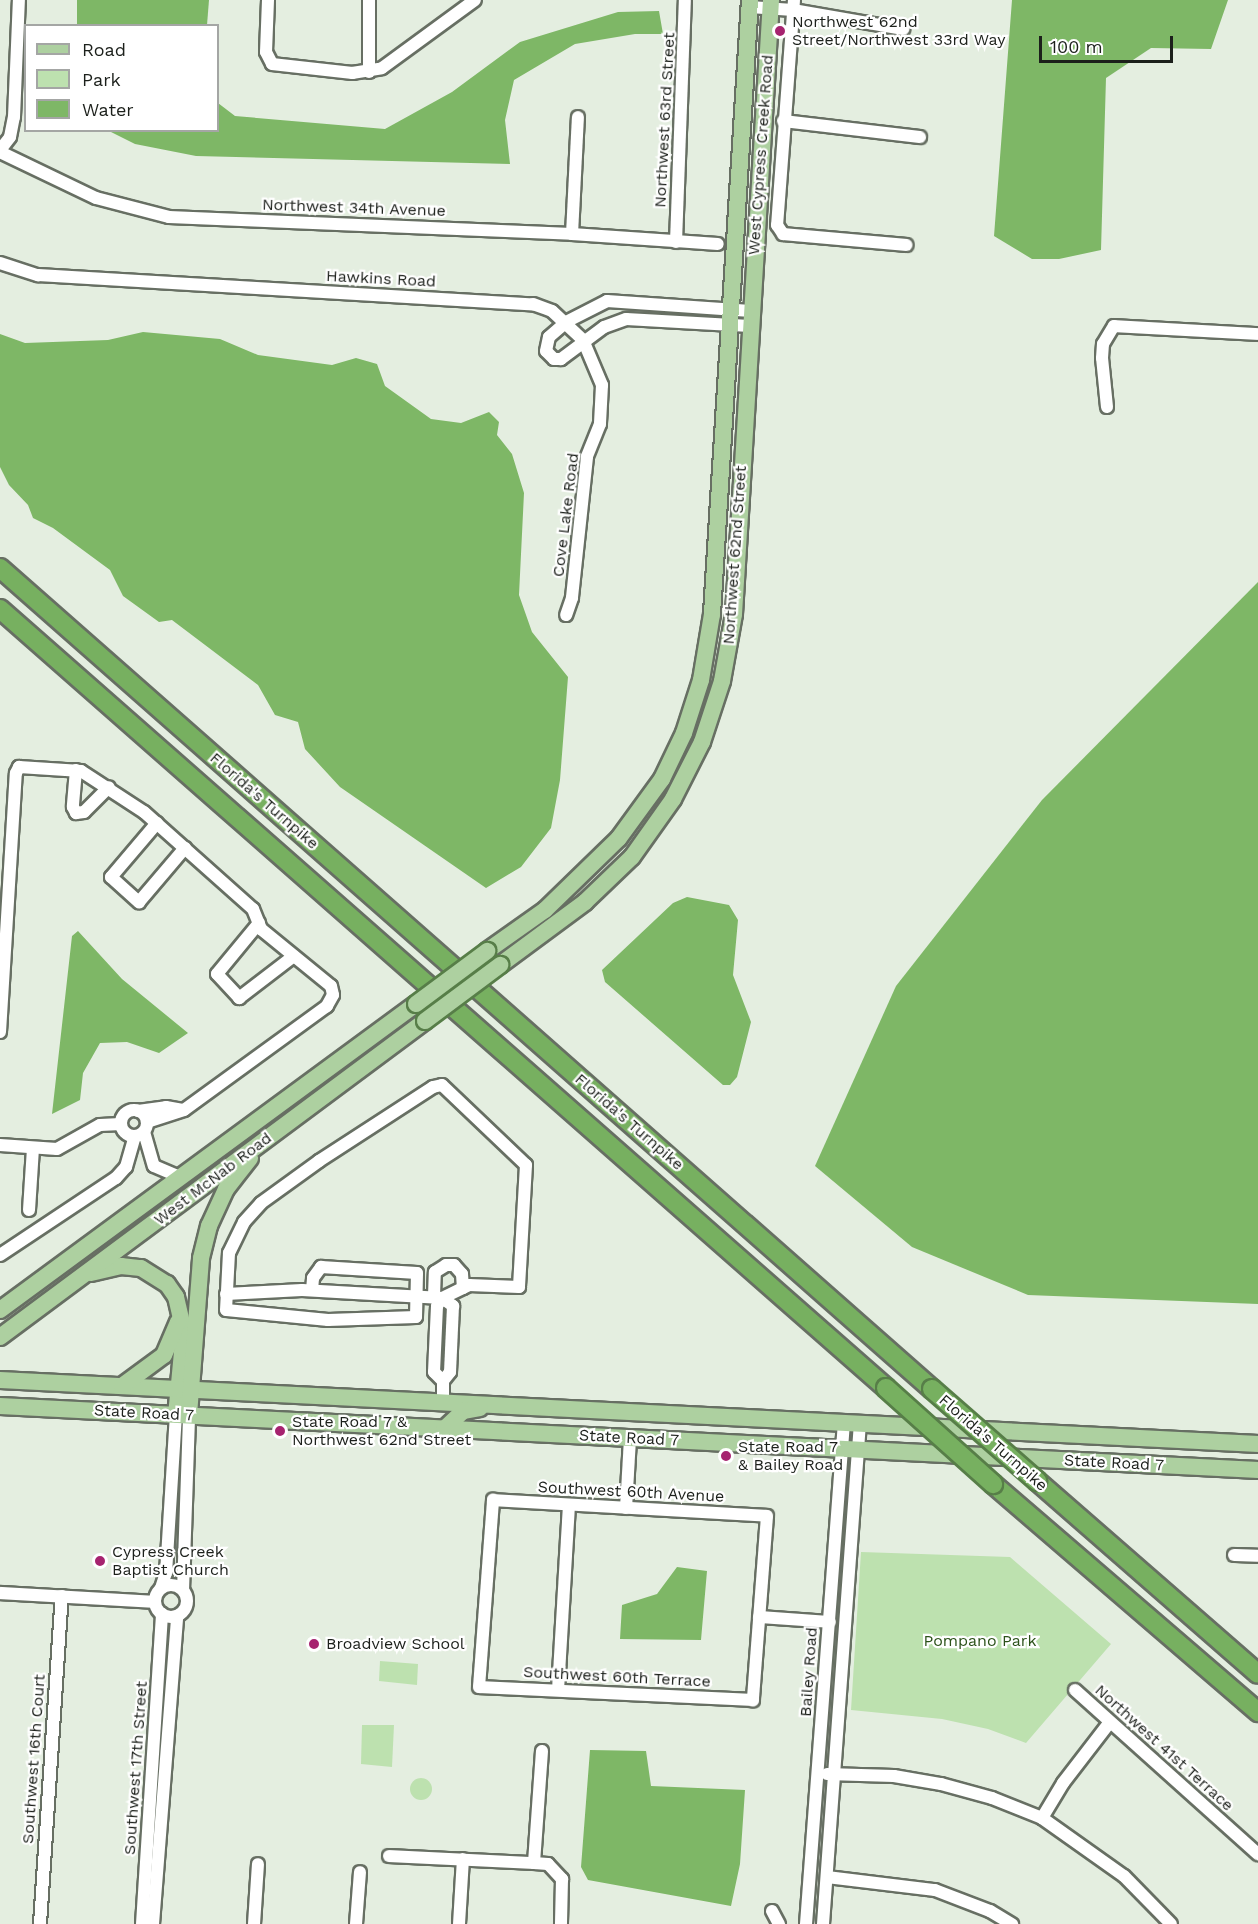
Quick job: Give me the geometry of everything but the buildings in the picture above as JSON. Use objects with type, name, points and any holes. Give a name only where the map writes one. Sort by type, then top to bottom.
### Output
[{"type":"highway","name":"Florida's Turnpike","points":[[0,568],[1258,1674]]},
{"type":"highway","name":"Florida's Turnpike","points":[[0,609],[993,1484],[1258,1712]]},
{"type":"main road","name":"West Cypress Creek Road","points":[[730,317],[750,4]]},
{"type":"main road","name":"West Cypress Creek Road","points":[[751,318],[771,4]]},
{"type":"main road","name":"Northwest 62nd Street","points":[[416,1004],[545,910],[619,838],[662,779],[684,733],[701,680],[712,614],[730,317]]},
{"type":"main road","name":"Northwest 62nd Street","points":[[425,1021],[585,902],[632,857],[673,799],[702,742],[722,681],[734,614],[751,318]]},
{"type":"main road","name":"West McNab Road","points":[[0,1310],[416,1004]]},
{"type":"main road","name":"West McNab Road","points":[[0,1337],[425,1021]]},
{"type":"main road","points":[[183,1415],[201,1258],[209,1226],[226,1189],[261,1143]]},
{"type":"main road","points":[[84,1275],[121,1266],[141,1268],[167,1284],[180,1312],[184,1331],[185,1389]]},
{"type":"main road","points":[[122,1386],[164,1355],[176,1332],[180,1312]]},
{"type":"main road","name":"State Road 7","points":[[0,1380],[1258,1444]]},
{"type":"main road","points":[[363,1422],[425,1417],[443,1402]]},
{"type":"main road","points":[[444,1429],[463,1411],[496,1404]]},
{"type":"main road","name":"State Road 7","points":[[0,1406],[363,1422],[444,1429],[1258,1470]]},
{"type":"street","points":[[0,151],[10,137],[14,117],[19,0]]},
{"type":"street","points":[[268,0],[266,52],[272,64],[369,72],[382,68],[475,0]]},
{"type":"street","points":[[369,0],[369,72]]},
{"type":"street","name":"Northwest 63rd Street","points":[[676,242],[685,0]]},
{"type":"street","points":[[750,4],[794,5],[903,29]]},
{"type":"street","points":[[794,5],[783,121],[777,225],[783,234],[907,245]]},
{"type":"street","points":[[572,234],[578,117]]},
{"type":"street","points":[[783,121],[920,137]]},
{"type":"street","name":"Northwest 34th Avenue","points":[[0,151],[96,198],[169,217],[572,234],[718,244]]},
{"type":"street","name":"Hawkins Road","points":[[0,263],[38,275],[533,304],[566,322]]},
{"type":"street","points":[[730,317],[607,301],[566,322],[549,337],[549,356],[561,359],[583,340],[626,319],[751,318]]},
{"type":"street","name":"Cove Lake Road","points":[[566,322],[583,340],[602,385],[602,403],[587,457],[572,598],[566,615]]},
{"type":"street","points":[[1107,407],[1102,358],[1103,344],[1114,326],[1258,334]]},
{"type":"street","points":[[0,1032],[16,773],[19,766],[76,770],[109,787],[157,823],[253,909],[259,923],[331,986],[333,995],[327,1005],[184,1110],[142,1130],[127,1134],[121,1124]]},
{"type":"street","points":[[76,770],[73,807],[76,813],[84,812],[109,787]]},
{"type":"street","points":[[157,823],[111,877],[139,902],[185,848]]},
{"type":"street","points":[[259,923],[217,974],[239,998],[294,956]]},
{"type":"street","points":[[226,1294],[312,1290],[416,1296],[438,1297],[477,1285],[519,1287],[526,1165],[442,1085],[433,1087],[328,1155],[261,1203],[244,1222],[228,1253],[226,1294],[226,1310],[328,1320],[416,1317],[416,1296],[417,1273],[321,1267],[313,1278],[312,1290]]},
{"type":"street","points":[[121,1124],[126,1113],[166,1107],[184,1110]]},
{"type":"street","name":"West McNab Road","points":[[138,1111],[154,1166],[182,1178]]},
{"type":"street","points":[[0,1145],[57,1149],[100,1125],[121,1124]]},
{"type":"street","points":[[0,1255],[116,1178],[126,1167],[142,1130]]},
{"type":"street","points":[[29,1210],[33,1148]]},
{"type":"street","points":[[443,1381],[434,1372],[438,1297],[435,1272],[446,1264],[454,1265],[462,1274],[463,1288]]},
{"type":"street","points":[[438,1297],[453,1306],[450,1372],[443,1381],[443,1402]]},
{"type":"street","points":[[436,1321],[452,1321]]},
{"type":"street","points":[[155,1602],[161,1588],[171,1485],[183,1415]]},
{"type":"street","points":[[155,1602],[162,1614],[177,1616],[187,1603],[183,1590],[183,1415]]},
{"type":"street","name":"Bailey Road","points":[[824,1924],[840,1696],[852,1423]]},
{"type":"street","points":[[626,1508],[630,1438]]},
{"type":"street","name":"Bailey Road","points":[[806,1924],[830,1622],[850,1450]]},
{"type":"street","points":[[171,1485],[184,1491]]},
{"type":"street","name":"Southwest 60th Avenue","points":[[479,1687],[493,1500],[767,1516],[759,1617]]},
{"type":"street","points":[[558,1690],[569,1505]]},
{"type":"street","points":[[1234,1554],[1258,1556]]},
{"type":"street","points":[[161,1588],[170,1584],[183,1590]]},
{"type":"street","points":[[0,1593],[155,1602]]},
{"type":"street","name":"Southwest 16th Court","points":[[40,1924],[62,1596]]},
{"type":"street","name":"Southwest 17th Street","points":[[153,1924],[153,1844],[162,1614]]},
{"type":"street","name":"Southwest 17th Street","points":[[141,1924],[153,1844],[177,1616]]},
{"type":"street","points":[[759,1617],[830,1622]]},
{"type":"street","name":"Southwest 60th Terrace","points":[[479,1687],[753,1700],[759,1617]]},
{"type":"street","name":"Northwest 41st Terrace","points":[[1076,1690],[1258,1854]]},
{"type":"street","points":[[824,1694],[840,1696]]},
{"type":"street","points":[[1042,1818],[1063,1783],[1110,1722]]},
{"type":"street","points":[[534,1863],[542,1752]]},
{"type":"street","points":[[818,1774],[894,1776],[941,1784],[992,1798],[1042,1818],[1124,1876],[1171,1924]]},
{"type":"street","points":[[388,1856],[548,1864],[562,1879],[561,1924]]},
{"type":"street","points":[[459,1924],[463,1859]]},
{"type":"street","points":[[254,1924],[258,1864]]},
{"type":"street","points":[[356,1924],[360,1872]]},
{"type":"street","points":[[827,1877],[935,1890],[990,1911],[1012,1924]]},
{"type":"street","points":[[772,1911],[779,1924]]},
{"type":"green space","name":"Pompano Park","points":[[861,1552],[1010,1557],[1111,1644],[1026,1743],[988,1729],[942,1719],[851,1710]]},
{"type":"green space","points":[[380,1661],[418,1664],[417,1685],[379,1681]]},
{"type":"green space","points":[[362,1725],[394,1725],[392,1767],[361,1764]]},
{"type":"green space","points":[[421,1778],[429,1781],[432,1789],[429,1797],[421,1800],[413,1797],[410,1789],[413,1781]]},
{"type":"water","points":[[77,0],[209,0],[207,24],[77,24]]},
{"type":"water","points":[[1012,0],[1228,0],[1211,49],[1151,48],[1106,78],[1101,250],[1059,259],[1032,259],[994,236]]},
{"type":"water","points":[[659,11],[663,34],[635,34],[575,44],[514,80],[505,120],[510,164],[196,156],[135,144],[111,132],[219,132],[219,104],[235,116],[385,129],[452,92],[520,42],[618,12]]},
{"type":"water","points":[[143,332],[220,339],[258,355],[332,365],[356,358],[377,364],[385,386],[431,419],[461,423],[489,412],[499,422],[497,435],[512,454],[524,493],[519,595],[532,632],[568,677],[560,780],[551,828],[521,867],[486,888],[340,787],[305,749],[298,722],[275,715],[258,685],[172,620],[159,622],[123,596],[110,570],[53,528],[33,518],[28,505],[9,485],[0,467],[0,334],[25,343],[108,340]]},
{"type":"water","points":[[1258,582],[1258,1304],[1028,1295],[912,1247],[815,1166],[896,986],[1042,800]]},
{"type":"water","points":[[687,897],[729,905],[738,920],[733,975],[751,1022],[737,1077],[730,1085],[723,1085],[605,982],[602,970],[673,903]]},
{"type":"water","points":[[78,931],[122,979],[188,1033],[159,1053],[127,1042],[100,1043],[83,1073],[80,1100],[52,1114],[72,936]]},
{"type":"water","points":[[677,1567],[707,1571],[701,1640],[620,1639],[622,1605],[657,1594]]},
{"type":"water","points":[[590,1750],[646,1751],[651,1786],[745,1790],[740,1864],[731,1906],[588,1880],[581,1867]]},
{"type":"place","name":"Northwest 62nd Street/Northwest 33rd Way","points":[[780,31]]},
{"type":"place","name":"State Road 7 & Northwest 62nd Street","points":[[280,1431]]},
{"type":"place","name":"State Road 7 & Bailey Road","points":[[726,1456]]},
{"type":"place","name":"Cypress Creek Baptist Church","points":[[100,1561]]},
{"type":"place","name":"Broadview School","points":[[314,1644]]}]
